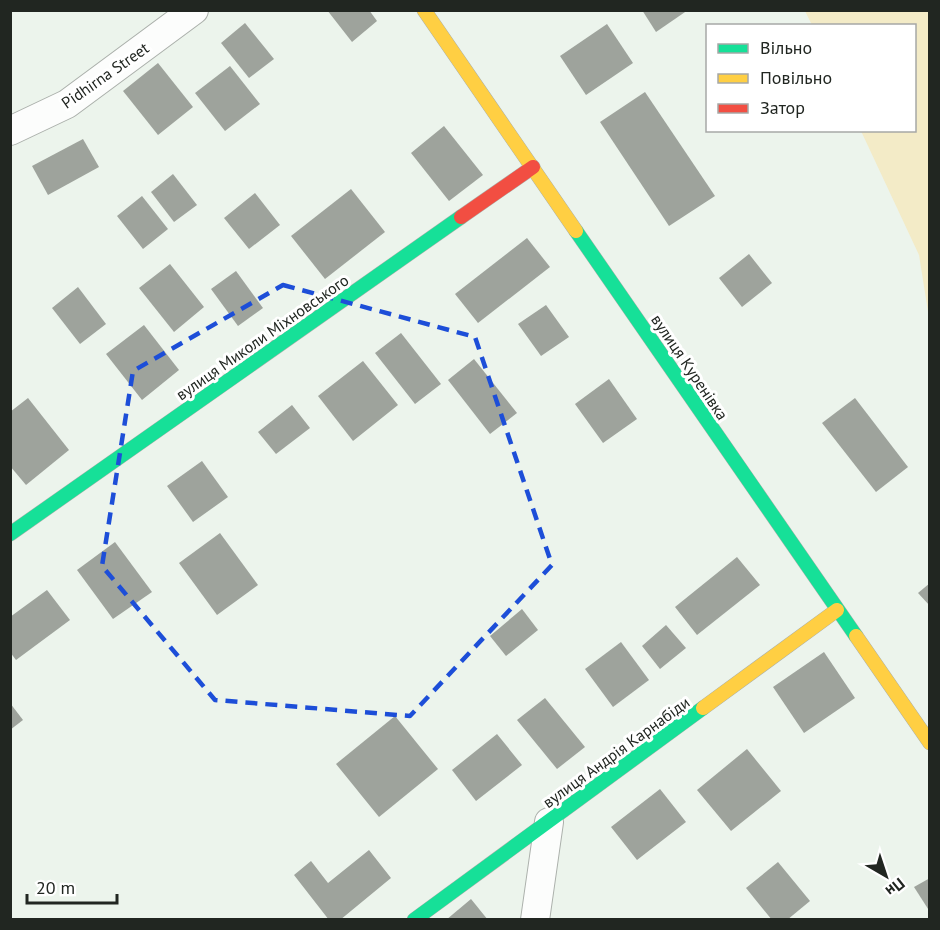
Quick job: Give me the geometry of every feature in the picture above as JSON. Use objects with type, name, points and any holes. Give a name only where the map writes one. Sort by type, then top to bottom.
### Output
[{"type":"street","name":"Pidhirna Street","points":[[10,131],[67,104],[194,10]]},
{"type":"street","name":"вулиця Куренівка","points":[[424,10],[930,743]]},
{"type":"street","name":"вулиця Миколи Міхновського","points":[[10,534],[533,167]]},
{"type":"street","name":"вулиця Андрія Карнабіди","points":[[414,920],[837,610]]},
{"type":"street","points":[[535,920],[549,822]]},
{"type":"highlighted area","points":[[283,285],[475,337],[552,565],[410,716],[215,700],[102,566],[133,371]]},
{"type":"shaded area","points":[[805,11],[929,11],[929,318],[919,255],[861,132],[916,132],[916,24],[812,24]]},
{"type":"building","points":[[327,10],[369,10],[377,21],[352,42]]},
{"type":"building","points":[[642,10],[688,10],[656,32]]},
{"type":"building","points":[[245,23],[274,59],[249,78],[221,43]]},
{"type":"building","points":[[607,24],[633,63],[586,95],[560,56]]},
{"type":"building","points":[[158,63],[193,107],[158,135],[123,91]]},
{"type":"building","points":[[230,66],[260,104],[225,131],[195,93]]},
{"type":"building","points":[[645,92],[715,196],[669,226],[600,122]]},
{"type":"building","points":[[444,126],[483,175],[449,201],[411,153]]},
{"type":"building","points":[[83,139],[99,167],[48,195],[32,166]]},
{"type":"building","points":[[173,174],[197,205],[174,222],[151,192]]},
{"type":"building","points":[[351,189],[385,232],[325,279],[291,236]]},
{"type":"building","points":[[255,193],[280,225],[249,249],[224,218]]},
{"type":"building","points":[[142,196],[168,229],[143,249],[117,216]]},
{"type":"building","points":[[527,238],[550,267],[478,323],[455,294]]},
{"type":"building","points":[[749,254],[772,283],[742,307],[719,278]]},
{"type":"building","points":[[170,264],[204,307],[174,332],[139,288]]},
{"type":"building","points":[[236,271],[263,308],[238,326],[211,289]]},
{"type":"building","points":[[78,287],[106,324],[80,344],[52,308]]},
{"type":"building","points":[[546,305],[569,337],[541,356],[518,324]]},
{"type":"building","points":[[144,325],[179,370],[142,400],[106,354]]},
{"type":"building","points":[[401,333],[441,384],[415,404],[375,353]]},
{"type":"building","points":[[474,359],[517,413],[490,434],[448,380]]},
{"type":"building","points":[[363,361],[398,405],[353,441],[318,396]]},
{"type":"building","points":[[609,379],[637,419],[603,443],[575,404]]},
{"type":"building","points":[[28,398],[69,450],[26,485],[10,466],[10,412]]},
{"type":"building","points":[[855,398],[908,467],[876,492],[822,423]]},
{"type":"building","points":[[292,405],[310,428],[276,454],[258,432]]},
{"type":"building","points":[[202,461],[228,497],[193,522],[167,486]]},
{"type":"building","points":[[220,533],[258,585],[217,615],[179,563]]},
{"type":"building","points":[[115,542],[152,592],[113,619],[77,570]]},
{"type":"building","points":[[737,557],[760,585],[697,635],[675,607]]},
{"type":"building","points":[[930,583],[930,606],[918,593]]},
{"type":"building","points":[[47,590],[70,620],[16,660],[10,652],[10,617]]},
{"type":"building","points":[[522,609],[538,630],[506,656],[490,636]]},
{"type":"building","points":[[666,625],[686,648],[660,669],[642,646]]},
{"type":"building","points":[[621,642],[649,680],[613,707],[585,669]]},
{"type":"building","points":[[824,652],[855,698],[804,733],[773,687]]},
{"type":"building","points":[[545,698],[585,747],[557,769],[517,720]]},
{"type":"building","points":[[10,703],[23,720],[10,730]]},
{"type":"building","points":[[395,716],[438,769],[379,817],[336,764]]},
{"type":"building","points":[[497,734],[522,765],[476,801],[452,770]]},
{"type":"building","points":[[747,749],[781,791],[731,831],[697,790]]},
{"type":"building","points":[[660,789],[686,822],[637,860],[611,827]]},
{"type":"building","points":[[369,850],[391,878],[340,920],[329,920],[294,875],[311,861],[328,883]]},
{"type":"building","points":[[778,862],[810,901],[787,920],[772,920],[746,888]]},
{"type":"building","points":[[930,878],[930,912],[914,887]]},
{"type":"building","points":[[471,899],[488,920],[446,920]]},
{"type":"traffic: fast","points":[[10,534],[461,217]]},
{"type":"traffic: fast","points":[[576,231],[856,636]]},
{"type":"traffic: fast","points":[[414,920],[703,708]]},
{"type":"traffic: slow","points":[[424,10],[576,231]]},
{"type":"traffic: slow","points":[[703,708],[837,610]]},
{"type":"traffic: slow","points":[[856,636],[930,743]]},
{"type":"traffic: jam","points":[[461,217],[533,167]]}]
